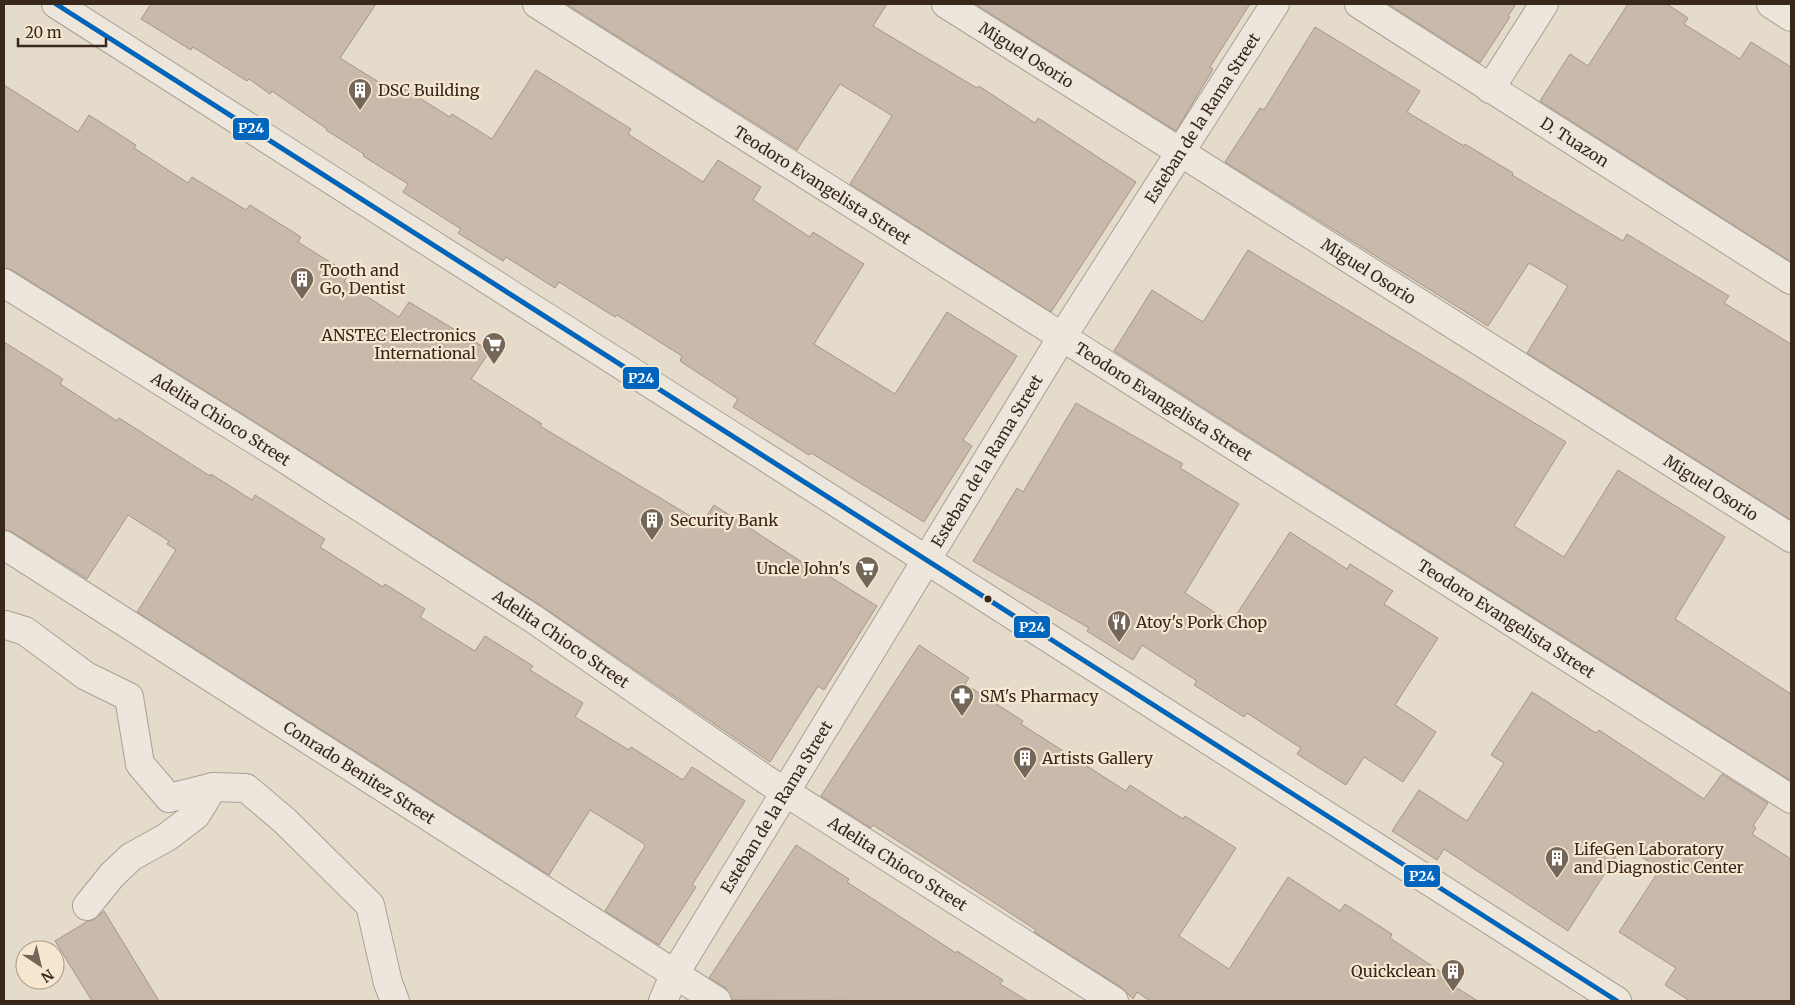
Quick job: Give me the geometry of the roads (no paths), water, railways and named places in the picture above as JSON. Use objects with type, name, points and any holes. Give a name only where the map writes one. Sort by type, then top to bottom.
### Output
[{"type":"street","points":[[56,4],[1617,1001]]},
{"type":"street","name":"Teodoro Evangelista Street","points":[[538,4],[1791,799]]},
{"type":"street","name":"Miguel Osorio","points":[[946,4],[1791,538]]},
{"type":"street","name":"Esteban de la Rama Street","points":[[663,1001],[674,975],[1062,337],[1275,4]]},
{"type":"street","name":"D. Tuazon","points":[[1359,4],[1791,280]]},
{"type":"street","points":[[1490,89],[1544,4]]},
{"type":"street","points":[[1771,4],[1791,17]]},
{"type":"street","name":"Adelita Chioco Street","points":[[4,283],[279,455],[534,620],[786,792],[1114,1001]]},
{"type":"street","name":"Conrado Benitez Street","points":[[4,545],[717,1001]]},
{"type":"street","points":[[6,625],[25,631],[86,676],[129,697],[140,764],[169,798],[212,787],[246,788],[286,822],[370,905],[388,983],[395,1001]]},
{"type":"street","points":[[87,906],[112,875],[131,857],[167,837],[196,815],[212,787]]},
{"type":"place","name":"DSC Building","points":[[360,111]]},
{"type":"place","name":"Tooth and Go, Dentist","points":[[302,300]]},
{"type":"place","name":"ANSTEC Electronics International","points":[[494,365]]},
{"type":"place","name":"Security Bank","points":[[652,541]]},
{"type":"place","name":"Uncle John's","points":[[867,589]]},
{"type":"place","name":"Atoy's Pork Chop","points":[[1119,643]]},
{"type":"place","name":"SM's Pharmacy","points":[[962,717]]},
{"type":"place","name":"Artists Gallery","points":[[1025,779]]},
{"type":"place","name":"LifeGen Laboratory and Diagnostic Center","points":[[1557,879]]},
{"type":"place","name":"Quickclean","points":[[1453,992]]}]
